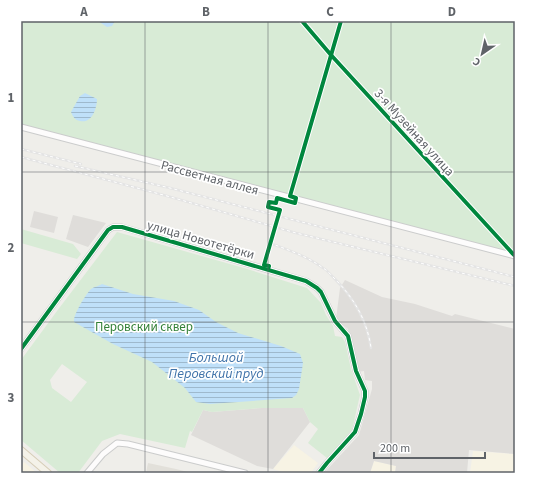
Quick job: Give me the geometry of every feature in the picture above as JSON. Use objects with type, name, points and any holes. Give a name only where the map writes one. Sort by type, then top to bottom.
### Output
[{"type":"main road","points":[[21,450],[48,473]]},
{"type":"street","name":"Рассветная аллея","points":[[21,127],[515,256]]},
{"type":"street","name":"улица Новотетёрки","points":[[21,349],[108,230],[112,227],[118,226],[136,231],[306,281],[321,292],[335,321],[348,336],[356,372],[365,391],[362,414],[355,432],[319,473]]},
{"type":"street","points":[[87,473],[103,454],[116,443],[128,444],[245,473]]},
{"type":"shaded area","points":[[34,211],[58,217],[54,233],[30,227]]},
{"type":"shaded area","points":[[73,215],[106,223],[88,247],[66,239]]},
{"type":"shaded area","points":[[345,280],[382,297],[415,304],[452,316],[455,314],[515,329],[515,454],[469,450],[467,473],[395,473],[396,466],[374,461],[370,473],[324,473],[359,435],[372,389],[372,381],[365,380],[364,371],[358,372],[348,329],[336,319],[340,288]]},
{"type":"shaded area","points":[[261,408],[303,408],[310,422],[273,469],[257,466],[191,435],[203,410],[212,412]]},
{"type":"shaded area","points":[[294,445],[318,463],[311,473],[286,473],[273,469]]},
{"type":"shaded area","points":[[473,451],[515,454],[515,473],[470,473]]},
{"type":"shaded area","points":[[374,461],[396,466],[395,473],[370,473]]},
{"type":"shaded area","points":[[24,462],[37,473],[21,473],[21,466]]},
{"type":"shaded area","points":[[148,463],[176,469],[192,473],[146,473]]},
{"type":"green space","points":[[21,21],[515,21],[515,253],[21,126]]},
{"type":"green space","points":[[21,229],[73,244],[81,254],[77,259],[21,243]]},
{"type":"green space","name":"Перовский сквер","points":[[117,232],[244,268],[307,288],[321,303],[333,326],[335,336],[342,337],[345,342],[351,369],[360,395],[352,430],[327,458],[308,443],[318,429],[310,422],[303,408],[261,408],[212,412],[203,410],[192,432],[190,431],[185,448],[120,434],[102,441],[78,473],[60,473],[21,440],[21,360]],"holes":[[[62,364],[87,382],[71,402],[52,388],[50,380]]]},
{"type":"water","points":[[98,21],[115,21],[112,26],[107,27]]},
{"type":"water","points":[[85,93],[97,99],[97,103],[91,118],[80,121],[74,118],[71,112],[80,96]]},
{"type":"water","name":"Большой Перовский пруд","points":[[102,284],[133,294],[174,301],[199,310],[216,322],[238,333],[281,346],[300,354],[303,363],[299,389],[296,395],[292,398],[210,404],[196,402],[185,388],[152,362],[113,344],[74,322],[77,310],[82,301],[91,289]]},
{"type":"railway","points":[[21,149],[81,164]]},
{"type":"railway","points":[[21,157],[167,196],[296,233],[515,286]]},
{"type":"railway","points":[[75,166],[170,188],[515,277]]},
{"type":"railway","points":[[270,243],[310,260],[330,274],[348,293],[363,319],[371,348]]},
{"type":"cycle path","name":"3-я Музейная улица","points":[[302,21],[331,55],[514,255]]},
{"type":"cycle path","points":[[268,269],[269,266],[264,265],[280,210],[268,207],[269,202],[276,203],[277,198],[295,203],[296,198],[290,196],[341,21]]},
{"type":"cycle path","points":[[21,349],[108,230],[113,227],[122,227],[306,281],[321,292],[335,321],[348,336],[356,371],[365,391],[361,414],[355,432],[319,473]]}]
